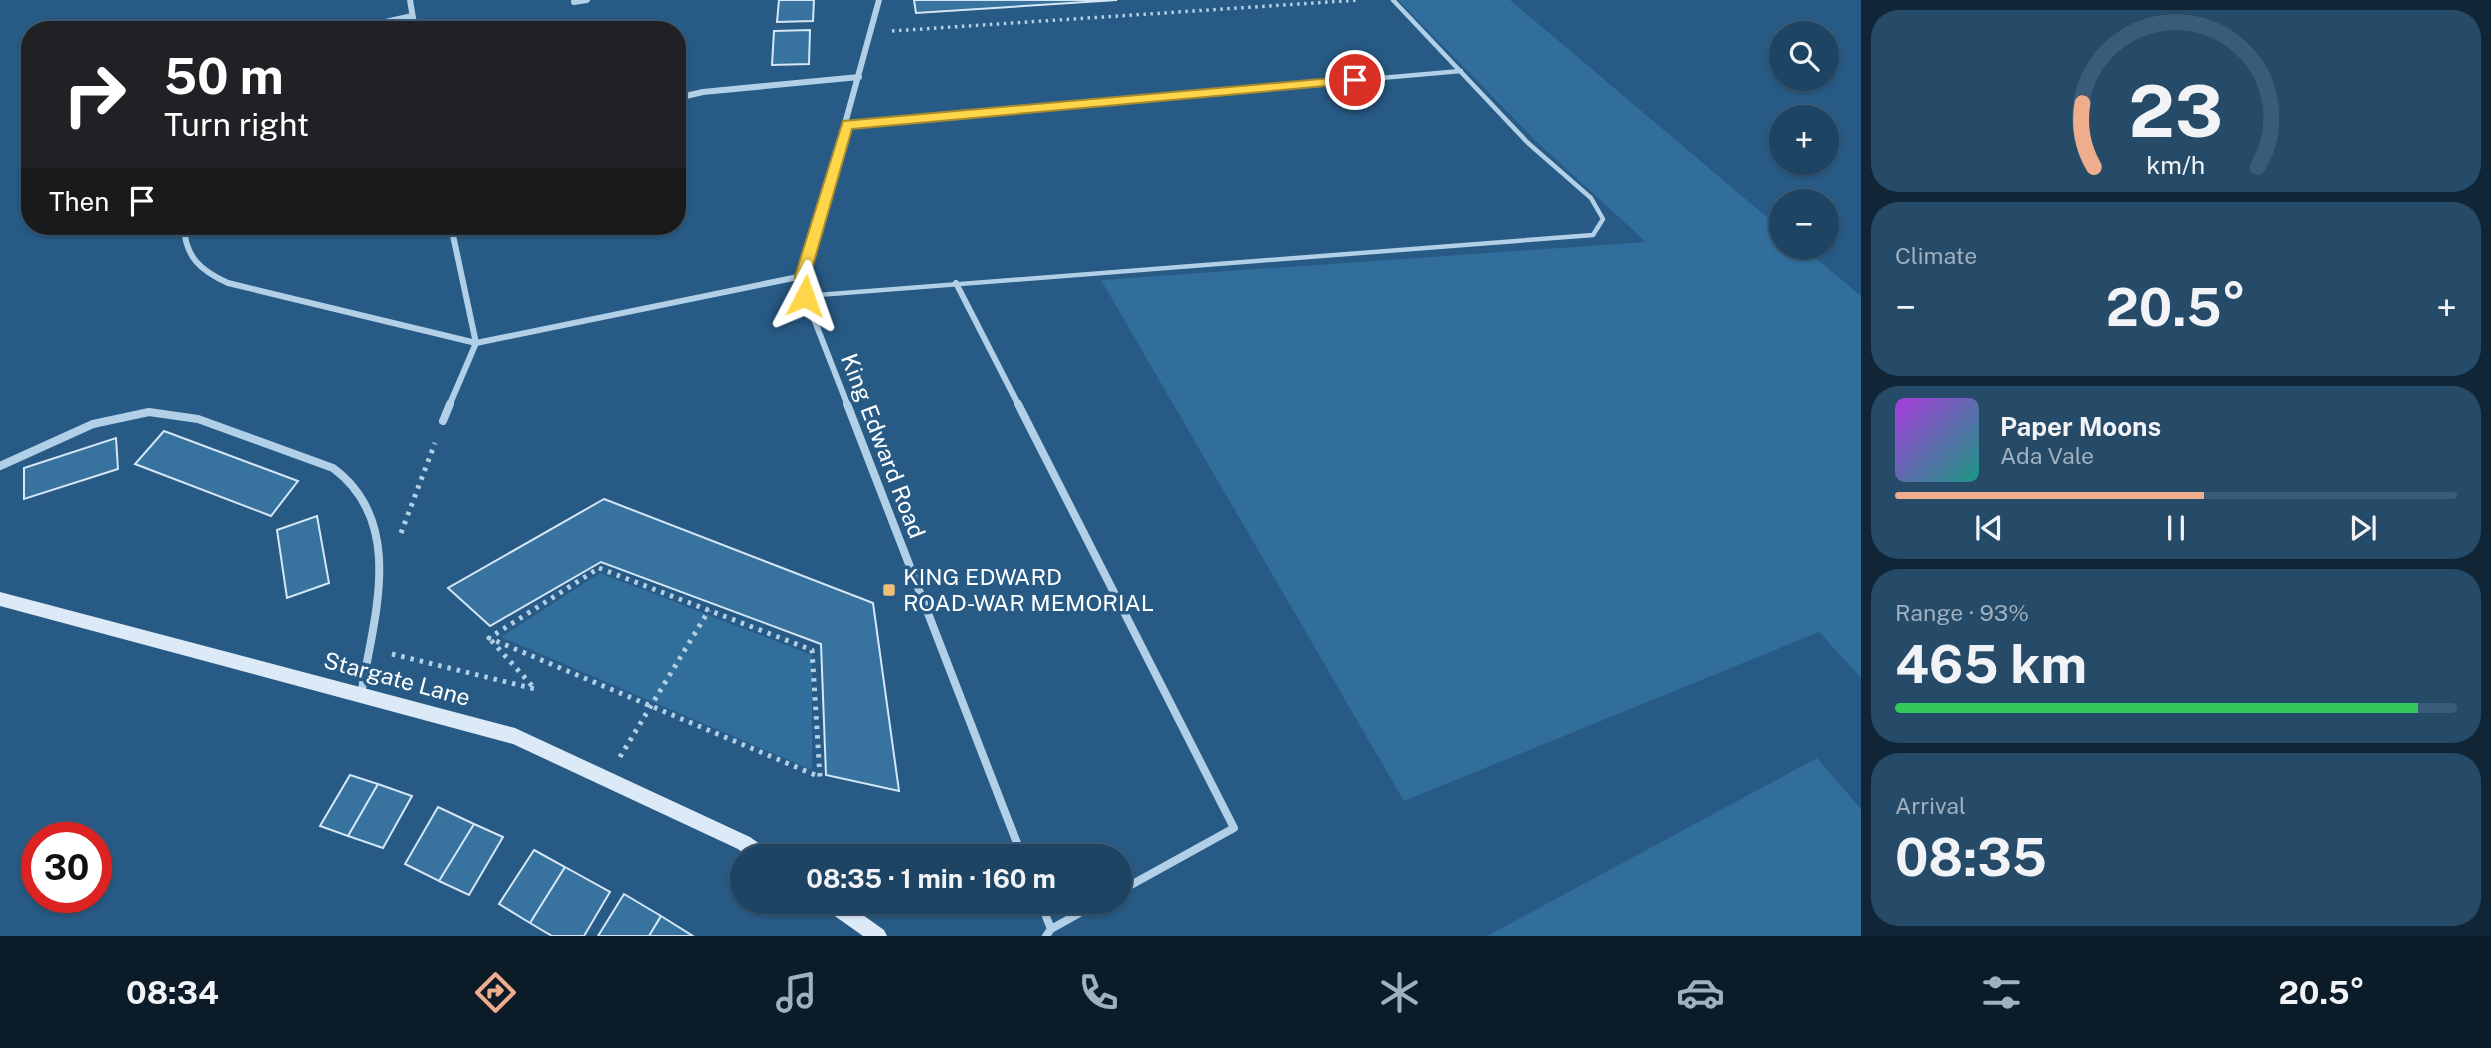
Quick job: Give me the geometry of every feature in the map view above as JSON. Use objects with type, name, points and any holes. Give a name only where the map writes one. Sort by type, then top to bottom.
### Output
[{"type":"street","points":[[410,0],[413,21]]},
{"type":"street","points":[[574,2],[587,0]]},
{"type":"street","name":"King Edward Road","points":[[879,0],[847,125],[803,276],[805,296],[1017,844]]},
{"type":"street","points":[[390,21],[412,16]]},
{"type":"street","points":[[686,96],[859,77]]},
{"type":"street","points":[[184,235],[183,244],[191,259],[204,273],[228,284],[476,343],[803,276]]},
{"type":"street","points":[[443,421],[476,343],[453,235]]},
{"type":"street","points":[[956,283],[1234,828],[1132,884]]},
{"type":"street","points":[[0,466],[69,434],[122,416],[149,412],[184,416],[328,465],[350,483],[367,507],[378,542],[382,583],[367,648],[360,695]]},
{"type":"street","name":"Stargate Lane","points":[[0,598],[515,736],[745,844]]},
{"type":"street","points":[[847,914],[878,936]]},
{"type":"street","points":[[1043,914],[1048,932],[1079,914]]},
{"type":"lane","points":[[805,296],[1593,235],[1602,219],[1591,198],[1528,144],[1394,0]]},
{"type":"lane","points":[[847,125],[1461,71]]},
{"type":"path","points":[[872,32],[1359,0]]},
{"type":"path","points":[[382,583],[443,421]]},
{"type":"path","points":[[599,568],[813,650],[820,777],[489,638],[599,568]]},
{"type":"path","points":[[608,779],[649,706],[709,610]]},
{"type":"path","points":[[367,648],[535,689],[489,638]]},
{"type":"shaded area","points":[[1398,0],[1510,0],[1769,219],[1769,259],[1816,259],[1861,296],[1861,678],[1819,632],[1404,801],[1101,280],[1646,242],[1537,142]]},
{"type":"shaded area","points":[[600,573],[812,655],[812,770],[501,637]]},
{"type":"shaded area","points":[[1817,758],[1861,809],[1861,936],[1487,936]]},
{"type":"building","points":[[779,0],[814,0],[813,21],[777,22]]},
{"type":"building","points":[[914,0],[1117,0],[916,13]]},
{"type":"building","points":[[810,30],[809,64],[772,65],[774,31]]},
{"type":"building","points":[[164,431],[298,481],[271,516],[135,464]]},
{"type":"building","points":[[116,438],[118,469],[24,499],[24,468]]},
{"type":"building","points":[[604,499],[873,603],[899,791],[826,775],[821,644],[601,562],[490,626],[448,588]]},
{"type":"building","points":[[317,516],[329,583],[287,598],[277,530]]},
{"type":"building","points":[[350,775],[378,784],[348,836],[320,826]]},
{"type":"building","points":[[378,784],[412,796],[383,848],[348,836]]},
{"type":"building","points":[[438,807],[474,824],[439,881],[405,864]]},
{"type":"building","points":[[474,824],[503,837],[469,895],[439,881]]},
{"type":"building","points":[[534,850],[565,867],[530,923],[499,904]]},
{"type":"building","points":[[565,867],[610,892],[584,936],[552,936],[530,923]]},
{"type":"building","points":[[624,894],[661,916],[649,936],[598,936]]},
{"type":"building","points":[[661,916],[693,936],[649,936]]},
{"type":"place","name":"KING EDWARD ROAD-WAR MEMORIAL","points":[[889,590]]},
{"type":"route","points":[[805,296],[803,276],[847,125],[1355,80]]}]
